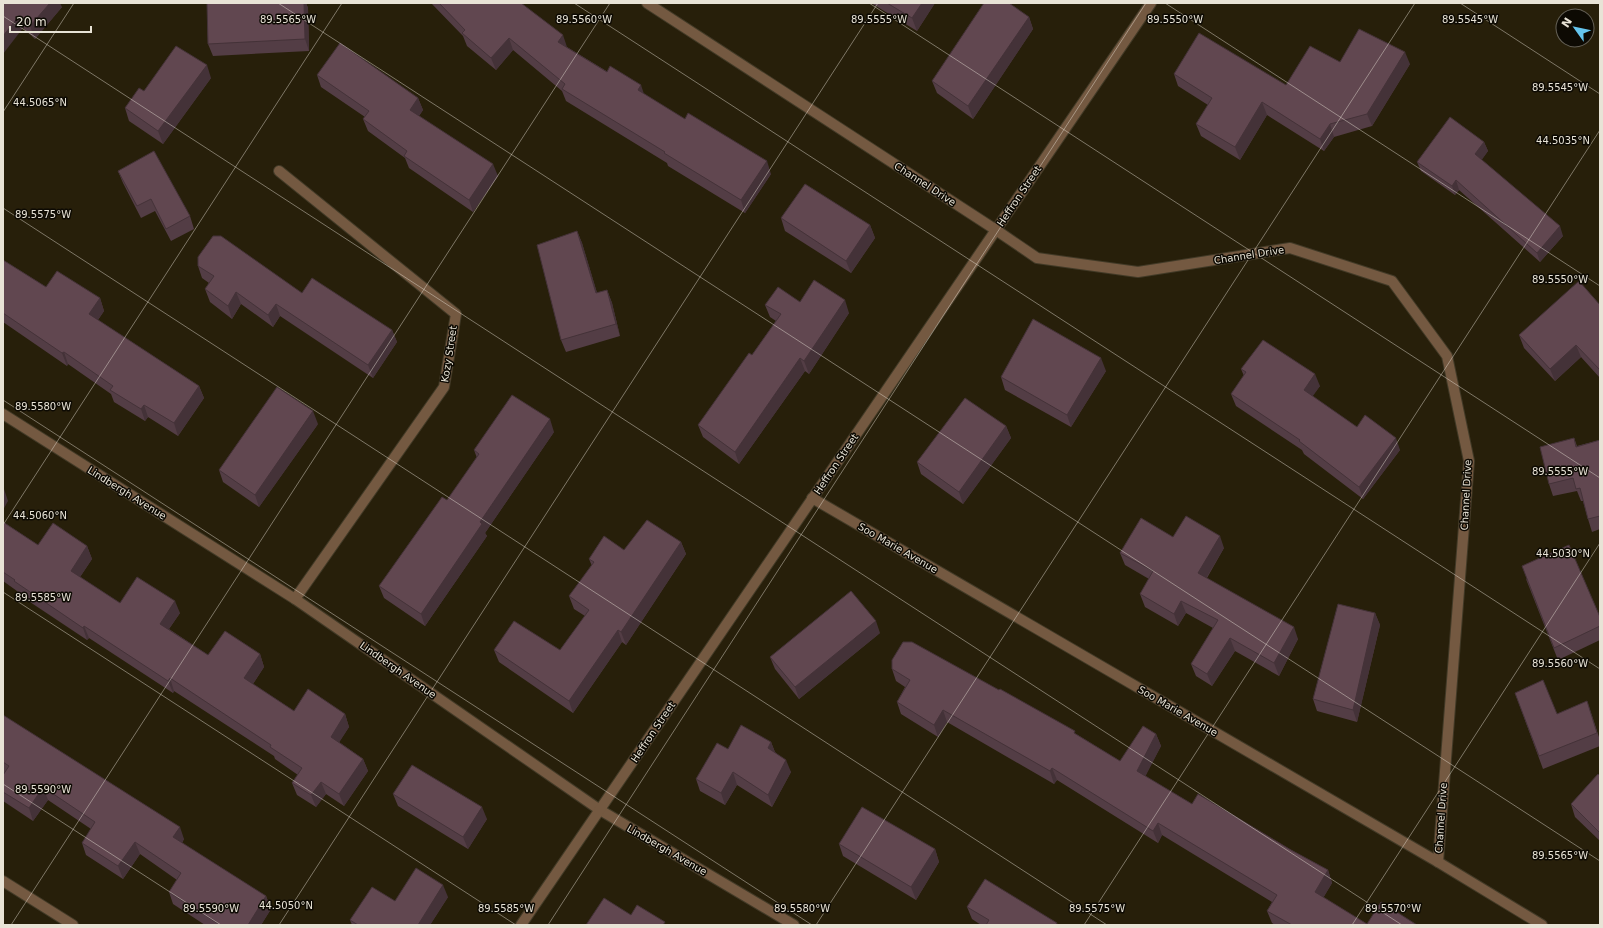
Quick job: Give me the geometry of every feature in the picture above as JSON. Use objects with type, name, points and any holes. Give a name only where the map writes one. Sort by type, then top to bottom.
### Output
[{"type":"street","name":"Channel Drive","points":[[648,3],[1037,258],[1138,272],[1290,248],[1392,281],[1447,356],[1469,461],[1438,862]]},
{"type":"street","name":"Heffron Street","points":[[521,925],[1151,3]]},
{"type":"street","name":"Kozy Street","points":[[279,171],[456,314],[444,387],[295,599]]},
{"type":"street","name":"Lindbergh Avenue","points":[[3,414],[295,599],[600,810],[794,925]]},
{"type":"street","name":"Soo Marie Avenue","points":[[812,498],[1438,862],[1542,925]]},
{"type":"street","points":[[3,881],[73,925]]},
{"type":"building","points":[[3,3],[50,3],[30,26],[19,16],[3,36]]},
{"type":"building","points":[[207,3],[304,3],[305,39],[208,44]]},
{"type":"building","points":[[439,3],[521,3],[563,35],[558,42],[607,72],[610,66],[641,85],[638,90],[685,119],[688,113],[767,161],[741,200],[562,89],[565,84],[509,38],[491,58],[462,33],[465,30]]},
{"type":"building","points":[[887,3],[922,3],[912,18]]},
{"type":"building","points":[[984,3],[1009,3],[1029,17],[968,106],[932,81]]},
{"type":"building","points":[[1359,29],[1405,52],[1367,114],[1330,124],[1320,139],[1262,102],[1235,147],[1196,124],[1212,98],[1174,74],[1199,33],[1286,85],[1310,46],[1340,62]]},
{"type":"building","points":[[340,43],[418,98],[410,110],[493,164],[469,200],[404,156],[407,151],[363,119],[369,111],[317,75]]},
{"type":"building","points":[[176,46],[207,65],[158,131],[125,108],[139,88],[144,91]]},
{"type":"building","points":[[1450,117],[1484,142],[1475,154],[1560,226],[1537,253],[1456,180],[1452,186],[1417,162]]},
{"type":"building","points":[[154,151],[190,216],[166,229],[151,199],[137,206],[118,171]]},
{"type":"building","points":[[805,184],[870,225],[846,261],[781,218]]},
{"type":"building","points":[[577,231],[596,293],[607,290],[616,324],[561,340],[537,245]]},
{"type":"building","points":[[213,236],[221,236],[302,293],[312,278],[392,330],[368,365],[276,304],[268,315],[236,292],[228,306],[205,289],[214,276],[198,266],[198,257]]},
{"type":"building","points":[[3,260],[46,287],[57,271],[100,298],[89,314],[199,386],[174,423],[144,405],[141,409],[110,390],[113,386],[64,352],[62,353],[3,313]]},
{"type":"building","points":[[814,280],[845,300],[804,361],[800,358],[735,452],[698,425],[749,353],[752,355],[781,314],[765,305],[778,287],[800,302]]},
{"type":"building","points":[[1579,281],[1600,305],[1600,370],[1576,345],[1550,369],[1519,335]]},
{"type":"building","points":[[1033,319],[1101,358],[1067,415],[1001,377]]},
{"type":"building","points":[[1263,340],[1315,374],[1304,390],[1357,427],[1365,415],[1396,438],[1359,487],[1299,441],[1300,440],[1231,394],[1246,372],[1241,369]]},
{"type":"building","points":[[277,387],[313,411],[255,495],[219,470]]},
{"type":"building","points":[[512,395],[550,419],[480,522],[482,524],[421,614],[379,586],[442,497],[447,500],[479,454],[474,450]]},
{"type":"building","points":[[965,398],[1006,426],[959,492],[917,462]]},
{"type":"building","points":[[1574,438],[1576,447],[1600,440],[1600,516],[1588,519],[1580,488],[1576,489],[1573,478],[1549,484],[1540,447]]},
{"type":"building","points":[[1186,516],[1220,536],[1198,573],[1294,627],[1274,663],[1230,638],[1207,674],[1191,664],[1218,620],[1181,601],[1174,614],[1140,594],[1153,571],[1120,553],[1141,518],[1173,537]]},
{"type":"building","points":[[647,520],[681,542],[621,632],[618,630],[569,701],[494,650],[514,621],[560,650],[589,610],[569,596],[594,562],[589,559],[604,536],[624,550]]},
{"type":"building","points":[[3,522],[38,545],[53,523],[87,546],[71,571],[120,603],[137,577],[175,601],[160,624],[208,655],[225,631],[260,654],[244,678],[294,711],[308,689],[345,714],[331,737],[363,759],[339,794],[321,782],[311,795],[292,783],[302,768],[270,747],[271,745],[170,678],[168,681],[84,626],[83,628],[14,581],[15,580],[3,572]]},
{"type":"building","points":[[1569,545],[1600,617],[1600,626],[1554,648],[1522,566]]},
{"type":"building","points":[[851,591],[876,621],[795,687],[770,657]]},
{"type":"building","points":[[1338,604],[1375,613],[1353,710],[1313,699]]},
{"type":"building","points":[[903,642],[912,642],[999,690],[1000,689],[1075,731],[1074,733],[1120,761],[1143,726],[1156,734],[1137,771],[1192,804],[1198,794],[1291,850],[1328,870],[1315,892],[1367,924],[1381,902],[1417,925],[1292,925],[1267,911],[1277,895],[1158,823],[1153,831],[1052,768],[1050,771],[943,710],[934,725],[897,702],[910,680],[892,669],[892,660]]},
{"type":"building","points":[[1543,680],[1557,714],[1587,701],[1597,733],[1539,756],[1515,693]]},
{"type":"building","points":[[3,715],[180,827],[173,837],[266,896],[248,925],[220,925],[169,892],[181,873],[135,842],[118,866],[82,843],[95,822],[43,787],[29,808],[3,792],[3,775],[9,766],[3,762]]},
{"type":"building","points":[[741,725],[771,742],[768,748],[786,760],[768,795],[733,772],[721,793],[696,779],[717,743],[728,749]]},
{"type":"building","points":[[412,765],[482,807],[463,837],[393,794]]},
{"type":"building","points":[[1598,774],[1600,776],[1600,833],[1571,804]]},
{"type":"building","points":[[862,807],[935,849],[911,887],[839,844]]},
{"type":"building","points":[[416,868],[443,885],[418,925],[358,925],[350,920],[372,887],[395,901]]},
{"type":"building","points":[[985,879],[1057,923],[1055,925],[986,925],[989,920],[967,907]]},
{"type":"building","points":[[604,898],[631,915],[637,905],[665,922],[663,925],[586,925]]}]
